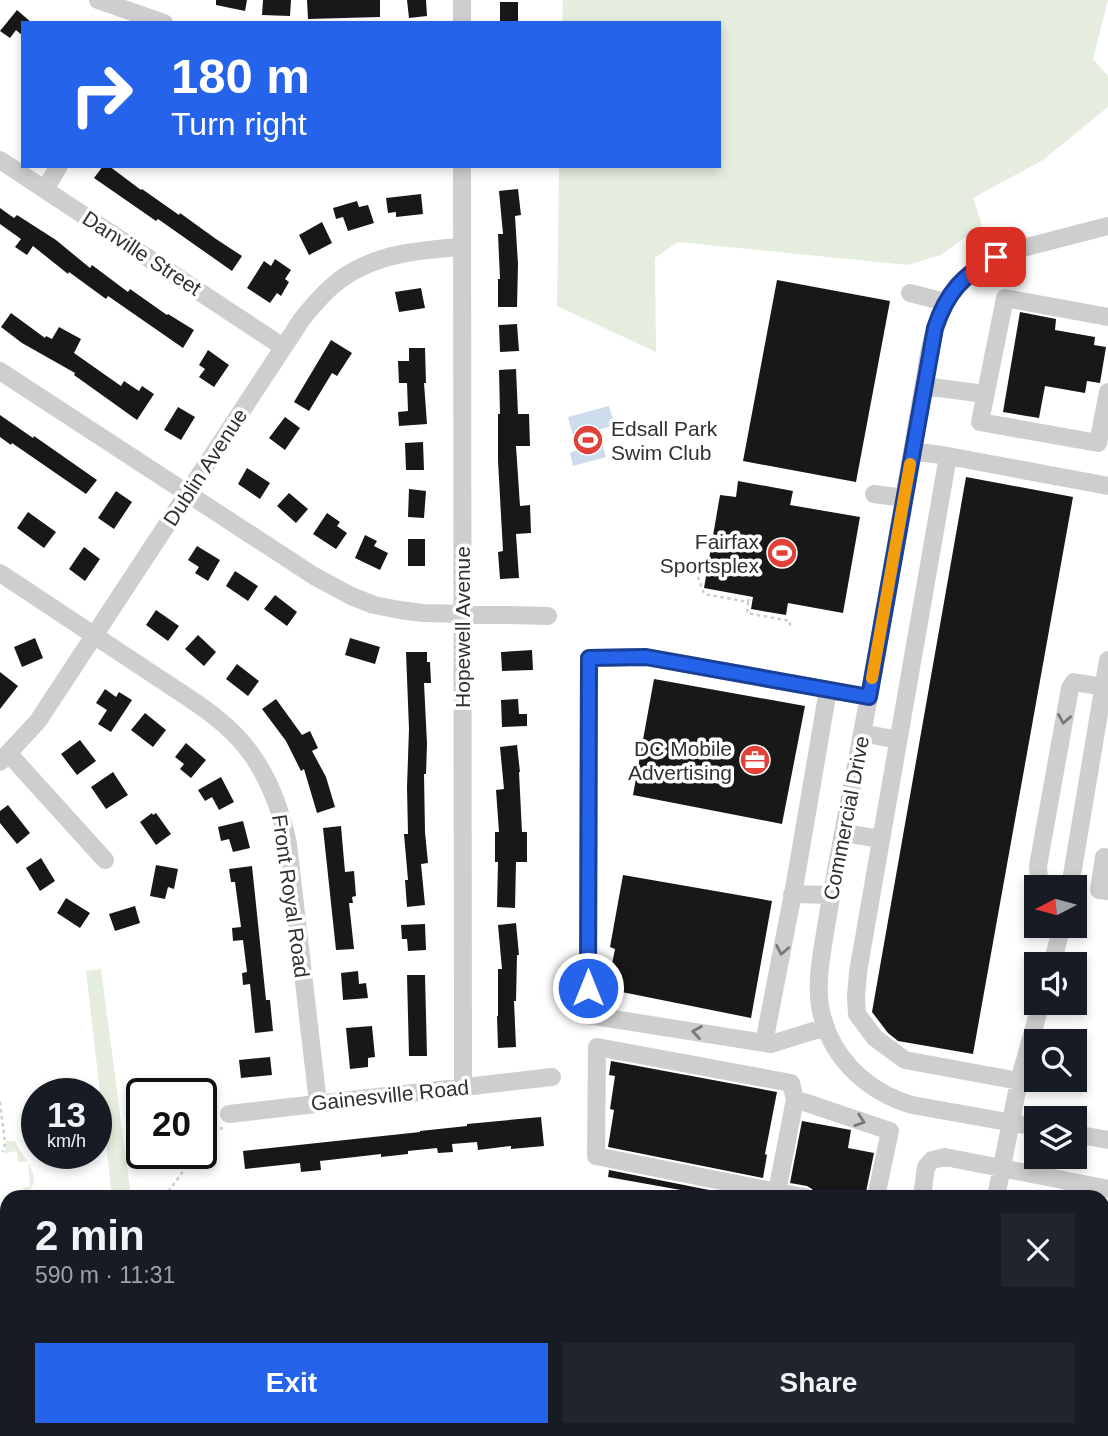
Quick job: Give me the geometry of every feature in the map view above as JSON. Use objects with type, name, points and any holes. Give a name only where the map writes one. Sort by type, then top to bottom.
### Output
[{"type":"street","points":[[98,0],[158,21]]},
{"type":"street","points":[[462,0],[462,21]]},
{"type":"street","name":"Danville Street","points":[[0,160],[283,347]]},
{"type":"street","points":[[45,189],[58,168]]},
{"type":"street","name":"Hopewell Avenue","points":[[462,168],[463,1087]]},
{"type":"street","name":"Commercial Drive","points":[[1024,1125],[912,1105],[880,1092],[856,1074],[836,1049],[825,1027],[819,1004],[818,984],[831,895],[935,328],[950,294],[970,273],[996,257],[1108,226]]},
{"type":"street","name":"Dublin Avenue","points":[[4,758],[38,721],[302,318],[321,296],[355,270],[382,258],[462,247]]},
{"type":"street","points":[[909,293],[945,303]]},
{"type":"street","points":[[1108,317],[1005,298],[980,422],[1098,443],[1108,392]]},
{"type":"street","points":[[0,371],[314,576],[351,596],[400,610],[548,616]]},
{"type":"street","points":[[924,386],[985,394]]},
{"type":"street","points":[[912,451],[1108,486]]},
{"type":"street","points":[[948,456],[858,972],[856,997],[858,1014],[875,1038],[905,1060],[1019,1081]]},
{"type":"street","points":[[874,494],[904,498]]},
{"type":"street","name":"Front Royal Road","points":[[0,573],[220,720],[248,749],[269,783],[282,814],[288,844],[318,1103]]},
{"type":"street","points":[[825,1027],[771,1044],[588,1016],[589,658],[646,657],[869,697]]},
{"type":"street","points":[[1072,875],[1108,660]]},
{"type":"street","points":[[1039,875],[1038,866],[1070,688],[1074,682],[1103,687]]},
{"type":"street","points":[[764,1043],[828,690]]},
{"type":"street","points":[[862,733],[898,740]]},
{"type":"street","points":[[4,758],[105,860]]},
{"type":"street","points":[[843,833],[881,839]]},
{"type":"street","points":[[1108,858],[1104,857],[1099,890],[1108,891]]},
{"type":"street","points":[[794,888],[831,895]]},
{"type":"street","points":[[996,1190],[996,1167],[1004,1121],[1019,1081],[1038,1015]]},
{"type":"street","points":[[766,1190],[596,1156],[597,1047],[791,1083],[795,1099],[776,1190]]},
{"type":"street","name":"Gainesville Road","points":[[229,1114],[552,1077]]},
{"type":"street","points":[[795,1099],[890,1131]]},
{"type":"street","points":[[877,1190],[898,1100]]},
{"type":"street","points":[[1087,1136],[1108,1140]]},
{"type":"street","points":[[923,1190],[926,1167],[932,1160],[946,1157],[1108,1189]]},
{"type":"path","points":[[680,571],[696,574],[704,594],[748,602]]},
{"type":"path","points":[[749,596],[747,613],[790,621],[790,629]]},
{"type":"path","points":[[770,617],[771,612]]},
{"type":"path","points":[[0,1102],[5,1143],[3,1152]]},
{"type":"path","points":[[217,1129],[231,1127],[229,1114]]},
{"type":"path","points":[[169,1190],[185,1169]]},
{"type":"shaded area","points":[[563,0],[1108,0],[1093,59],[1108,76],[1108,107],[1043,160],[973,198],[982,225],[941,255],[908,265],[678,242],[655,258],[656,352],[557,306],[559,168],[721,168],[721,21],[562,21]]},
{"type":"shaded area","points":[[101,969],[130,1190],[111,1190],[109,1169],[112,1169],[112,1078],[98,1078],[86,971]]},
{"type":"shaded area","points":[[6,1141],[15,1141],[21,1151],[21,1162],[18,1162],[17,1151],[5,1153]]},
{"type":"shaded area","points":[[28,1169],[31,1169],[33,1186],[29,1190],[21,1188],[30,1187]]},
{"type":"water","name":"Edsall Park Swim Club","points":[[609,406],[615,425],[598,430],[606,457],[573,466],[570,453],[577,450],[568,417]]},
{"type":"building","points":[[216,0],[247,0],[245,11],[216,5]]},
{"type":"building","points":[[263,0],[291,0],[290,16],[262,15]]},
{"type":"building","points":[[307,0],[380,0],[380,17],[308,19]]},
{"type":"building","points":[[407,0],[426,0],[427,16],[409,18]]},
{"type":"building","points":[[500,2],[518,2],[518,21],[500,21]]},
{"type":"building","points":[[17,10],[30,21],[21,21],[21,34],[16,30],[10,38],[0,31]]},
{"type":"building","points":[[102,168],[112,168],[242,256],[232,271],[94,178]]},
{"type":"building","points":[[518,189],[521,215],[515,216],[517,307],[498,307],[498,234],[503,234],[499,191]]},
{"type":"building","points":[[421,194],[423,214],[396,217],[396,212],[388,213],[386,198]]},
{"type":"building","points":[[357,201],[359,207],[368,205],[374,223],[348,231],[343,217],[336,219],[333,208]]},
{"type":"building","points":[[0,208],[14,218],[17,215],[56,240],[90,268],[92,265],[128,292],[130,289],[194,330],[183,348],[108,296],[106,299],[69,272],[68,274],[33,246],[27,255],[15,247],[21,239],[0,224]]},
{"type":"building","points":[[322,222],[332,243],[309,255],[299,235]]},
{"type":"building","points":[[275,259],[291,270],[285,279],[289,282],[281,296],[277,293],[270,303],[247,288],[264,261],[271,266]]},
{"type":"building","points":[[777,280],[890,301],[856,482],[743,461]]},
{"type":"building","points":[[421,288],[425,308],[399,312],[395,292]]},
{"type":"building","points":[[1020,312],[1056,319],[1055,330],[1095,337],[1094,345],[1106,347],[1100,383],[1087,381],[1085,393],[1045,386],[1039,418],[1003,412]]},
{"type":"building","points":[[11,313],[45,338],[46,336],[52,339],[59,327],[81,339],[74,353],[121,386],[124,381],[139,391],[142,386],[154,394],[137,420],[74,375],[75,373],[22,343],[1,327]]},
{"type":"building","points":[[517,324],[519,351],[500,352],[499,325]]},
{"type":"building","points":[[331,340],[352,353],[337,376],[332,373],[309,411],[294,402]]},
{"type":"building","points":[[409,348],[425,348],[427,424],[399,426],[398,412],[408,411],[407,383],[399,383],[398,361],[409,361]]},
{"type":"building","points":[[208,350],[229,365],[214,387],[199,377],[205,369],[199,365]]},
{"type":"building","points":[[516,369],[518,414],[529,414],[530,446],[516,446],[520,506],[530,505],[531,533],[516,534],[519,578],[500,579],[498,552],[503,551],[498,461],[499,370]]},
{"type":"building","points":[[178,407],[195,417],[181,440],[164,430]]},
{"type":"building","points":[[0,415],[97,480],[86,494],[0,437]]},
{"type":"building","points":[[285,417],[300,428],[285,450],[269,438]]},
{"type":"building","points":[[423,442],[424,470],[406,470],[405,443]]},
{"type":"building","points":[[247,468],[270,483],[260,499],[238,484]]},
{"type":"building","points":[[966,477],[1073,497],[973,1054],[898,1041],[888,1033],[872,1012]]},
{"type":"building","name":"Fairfax Sportsplex","points":[[738,481],[793,491],[790,505],[860,517],[843,613],[788,603],[786,615],[751,609],[753,597],[704,588],[720,495],[736,497]]},
{"type":"building","points":[[409,489],[426,491],[424,518],[408,517]]},
{"type":"building","points":[[116,491],[132,502],[114,529],[98,518]]},
{"type":"building","points":[[289,493],[308,509],[296,523],[277,506]]},
{"type":"building","points":[[28,512],[56,532],[44,548],[17,528]]},
{"type":"building","points":[[327,513],[340,522],[337,526],[347,533],[336,549],[313,534]]},
{"type":"building","points":[[365,535],[377,541],[374,546],[388,553],[380,570],[355,558]]},
{"type":"building","points":[[408,539],[425,539],[425,566],[408,566]]},
{"type":"building","points":[[197,546],[220,560],[208,581],[195,573],[199,567],[188,560]]},
{"type":"building","points":[[84,547],[100,559],[85,581],[69,569]]},
{"type":"building","points":[[235,571],[258,586],[248,601],[226,586]]},
{"type":"building","points":[[275,595],[297,612],[287,626],[264,609]]},
{"type":"building","points":[[156,610],[179,626],[168,641],[146,625]]},
{"type":"building","points":[[198,635],[216,652],[204,666],[185,649]]},
{"type":"building","points":[[35,638],[43,658],[22,667],[14,647]]},
{"type":"building","points":[[350,638],[380,647],[375,664],[345,655]]},
{"type":"building","points":[[532,650],[533,670],[502,671],[501,652]]},
{"type":"building","points":[[406,652],[427,652],[431,683],[424,683],[427,744],[424,774],[425,832],[428,863],[421,864],[425,905],[407,907],[405,880],[408,880],[404,834],[408,834],[409,729]]},
{"type":"building","points":[[237,664],[259,681],[248,696],[226,679]]},
{"type":"building","points":[[0,672],[18,686],[0,709]]},
{"type":"building","points":[[654,679],[805,706],[782,824],[633,795]]},
{"type":"building","points":[[105,689],[116,697],[119,692],[132,700],[111,732],[98,724],[107,710],[96,703]]},
{"type":"building","points":[[276,699],[302,735],[310,731],[318,748],[312,751],[326,777],[335,807],[317,813],[304,769],[301,771],[286,741],[262,709]]},
{"type":"building","points":[[518,699],[519,714],[527,714],[527,726],[502,727],[501,700]]},
{"type":"building","points":[[145,713],[166,730],[153,747],[131,730]]},
{"type":"building","points":[[80,740],[96,761],[77,775],[61,754]]},
{"type":"building","points":[[186,743],[206,760],[191,778],[180,769],[184,764],[175,757]]},
{"type":"building","points":[[517,745],[522,832],[527,832],[527,862],[516,862],[515,908],[497,907],[498,862],[495,862],[495,832],[499,832],[496,790],[504,789],[500,747]]},
{"type":"building","points":[[113,772],[128,795],[106,809],[91,787]]},
{"type":"building","points":[[221,777],[234,802],[219,810],[212,797],[205,801],[198,790]]},
{"type":"building","points":[[8,805],[30,833],[17,844],[0,823],[0,811]]},
{"type":"building","points":[[156,813],[171,834],[156,845],[140,822]]},
{"type":"building","points":[[243,821],[250,848],[233,852],[229,839],[221,841],[218,827]]},
{"type":"building","points":[[341,826],[345,872],[354,871],[356,896],[352,897],[353,903],[349,903],[354,949],[336,950],[323,828]]},
{"type":"building","points":[[41,858],[55,881],[40,891],[26,868]]},
{"type":"building","points":[[156,865],[178,869],[174,889],[168,887],[165,899],[150,896]]},
{"type":"building","points":[[252,866],[266,1000],[270,1000],[273,1031],[255,1033],[250,984],[243,985],[242,973],[247,972],[243,940],[233,941],[232,928],[241,927],[235,882],[231,882],[229,869]]},
{"type":"building","points":[[623,875],[772,901],[751,1018],[607,989],[615,949],[610,947]]},
{"type":"building","points":[[66,898],[90,913],[80,928],[57,913]]},
{"type":"building","points":[[135,906],[140,923],[115,931],[109,914]]},
{"type":"building","points":[[516,923],[519,955],[514,1001],[516,1047],[498,1048],[498,969],[502,969],[498,925]]},
{"type":"building","points":[[425,924],[426,950],[408,951],[407,939],[402,939],[401,925]]},
{"type":"building","points":[[358,971],[359,984],[366,983],[368,998],[343,1000],[341,973]]},
{"type":"building","points":[[407,975],[425,975],[427,1056],[409,1056]]},
{"type":"building","points":[[372,1026],[375,1057],[368,1058],[368,1067],[350,1069],[346,1028]]},
{"type":"building","points":[[270,1057],[272,1075],[241,1078],[239,1060]]},
{"type":"building","points":[[611,1061],[777,1092],[763,1178],[608,1147],[614,1110],[610,1109],[615,1076],[609,1075]]},
{"type":"building","points":[[541,1117],[544,1146],[478,1150],[477,1142],[452,1144],[453,1152],[438,1153],[437,1148],[381,1157],[381,1154],[320,1161],[321,1170],[301,1172],[300,1163],[245,1169],[243,1151]]},
{"type":"building","points":[[802,1121],[851,1130],[848,1148],[874,1153],[866,1190],[813,1190],[807,1186],[790,1183]]},
{"type":"building","points":[[609,1170],[709,1190],[681,1190],[608,1177]]},
{"type":"slow traffic","points":[[872,678],[910,464]]},
{"type":"place","name":"Edsall Park Swim Club","points":[[588,440]]},
{"type":"place","name":"Fairfax Sportsplex","points":[[782,553]]},
{"type":"place","name":"DC Mobile Advertising","points":[[755,760]]},
{"type":"route","points":[[588,988],[589,658],[646,657],[869,697],[935,328],[950,294],[970,273],[996,257]]}]
